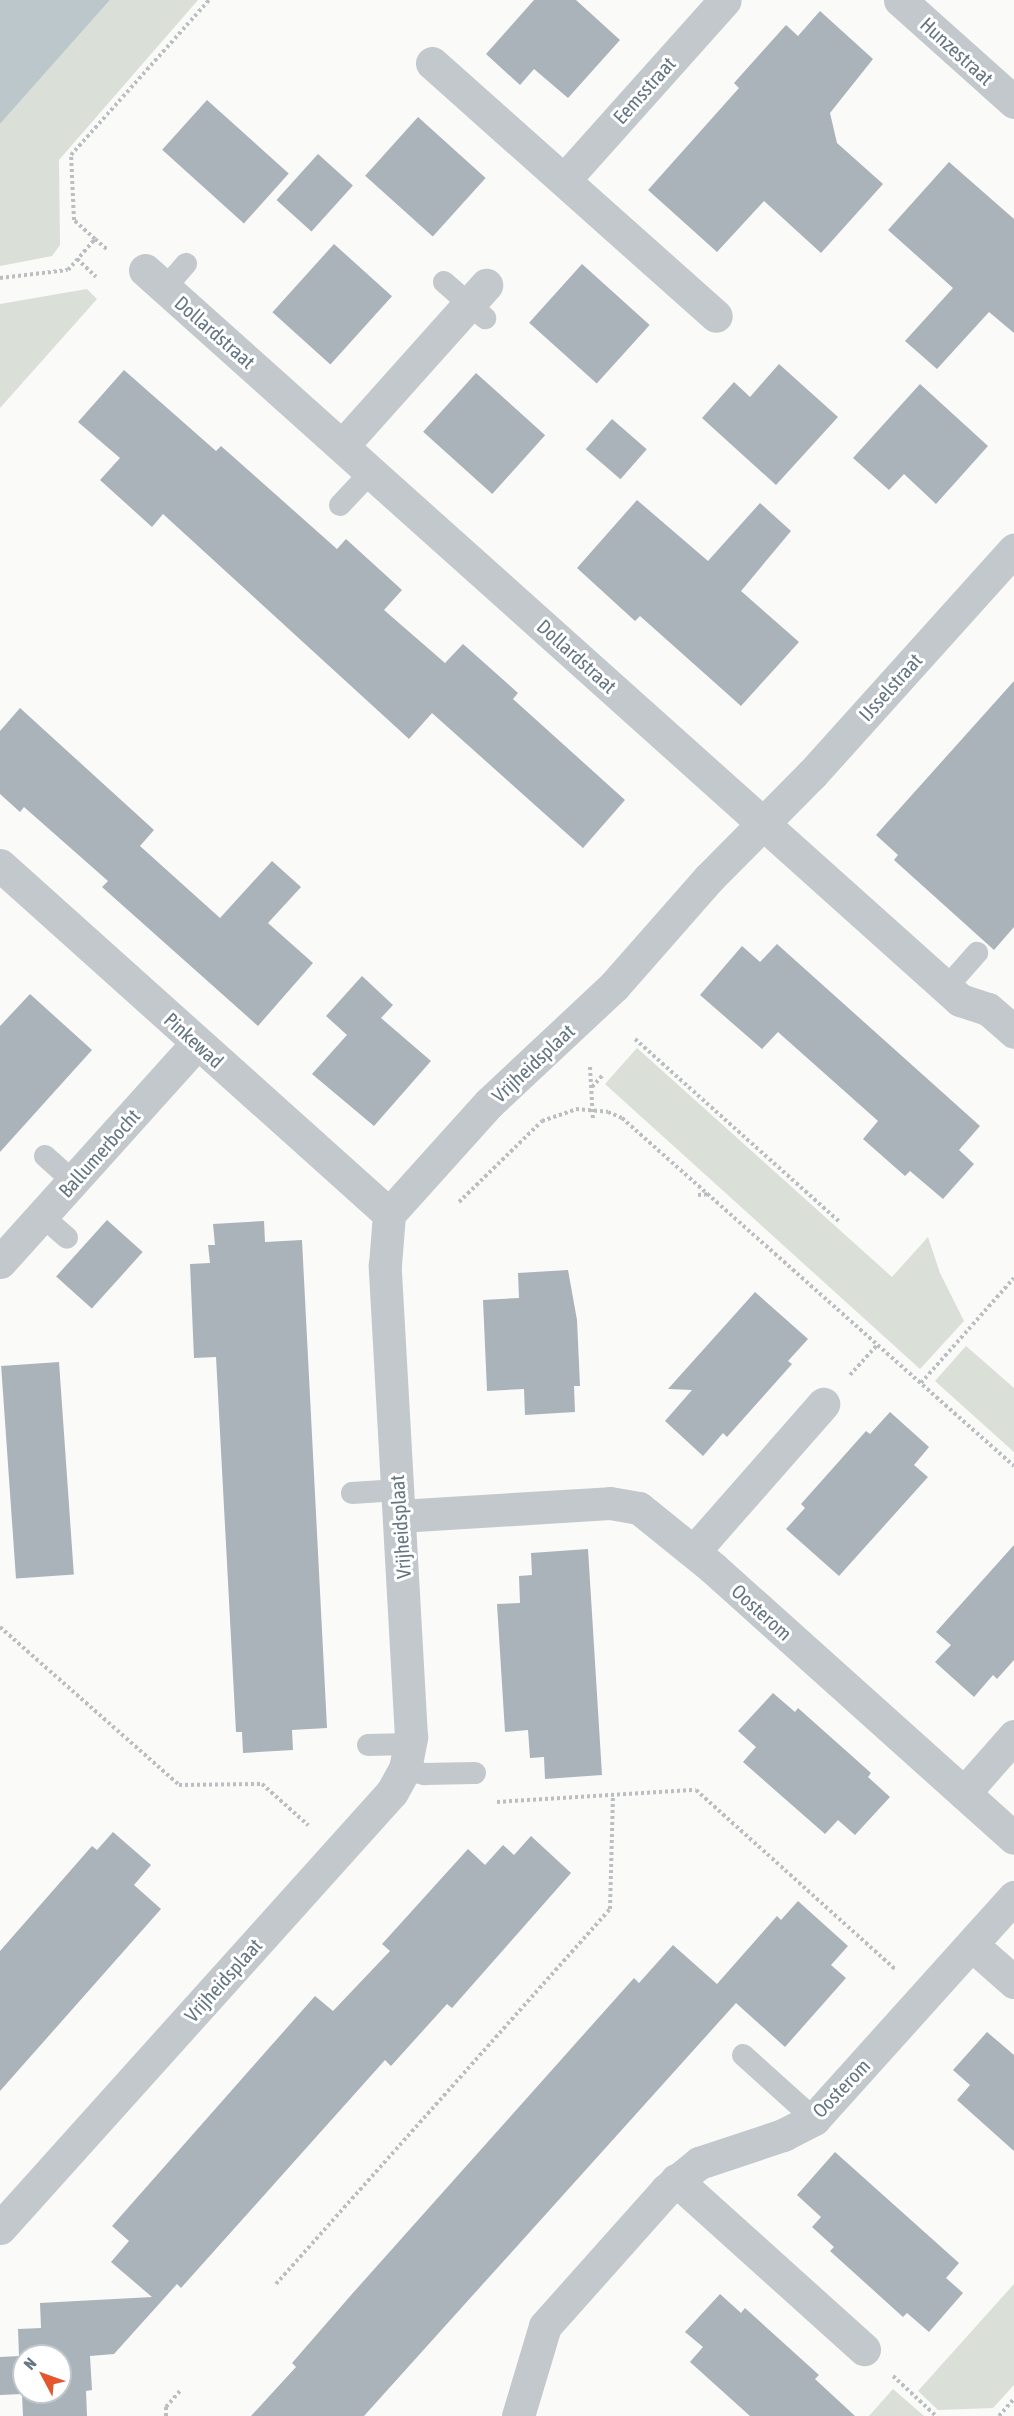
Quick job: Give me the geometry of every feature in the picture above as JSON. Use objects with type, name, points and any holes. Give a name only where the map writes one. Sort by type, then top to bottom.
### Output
[{"type":"street","name":"Eemsstraat","points":[[564,180],[725,0]]},
{"type":"street","name":"Hunzestraat","points":[[900,0],[1014,102]]},
{"type":"street","points":[[432,63],[716,316]]},
{"type":"street","name":"Dollardstraat","points":[[165,274],[343,445],[946,988],[960,1000],[988,1009],[1014,1032]]},
{"type":"street","points":[[343,445],[480,303]]},
{"type":"street","name":"IJsselstraat","points":[[764,823],[1014,550]]},
{"type":"street","name":"Vrijheidsplaat","points":[[0,2228],[392,1792],[407,1756],[398,1503],[385,1264],[389,1214],[489,1104],[614,986],[709,878],[764,823]]},
{"type":"street","name":"Pinkewad","points":[[0,865],[389,1214]]},
{"type":"street","name":"Ballumerbocht","points":[[0,1262],[197,1043]]},
{"type":"street","points":[[694,1551],[823,1404]]},
{"type":"street","name":"Oosterom","points":[[398,1503],[618,1504],[649,1514],[694,1551],[1014,1838]]},
{"type":"street","points":[[964,1793],[1014,1736]]},
{"type":"street","name":"Oosterom","points":[[518,2416],[545,2326],[676,2180],[699,2163],[783,2135],[814,2119],[1014,1897]]},
{"type":"street","points":[[972,1945],[1014,1982]]},
{"type":"street","points":[[676,2180],[864,2349]]},
{"type":"lane","points":[[444,282],[480,303]]},
{"type":"lane","points":[[340,505],[372,471]]},
{"type":"lane","points":[[946,988],[977,953]]},
{"type":"lane","points":[[45,1156],[73,1181]]},
{"type":"lane","points":[[42,1216],[67,1238]]},
{"type":"lane","points":[[352,1492],[398,1503]]},
{"type":"lane","points":[[368,1745],[407,1756],[424,1774],[475,1773]]},
{"type":"lane","points":[[743,2055],[814,2119]]},
{"type":"path","points":[[0,278],[68,270],[95,239],[74,220],[71,155],[209,0]]},
{"type":"path","points":[[77,259],[96,277]]},
{"type":"path","points":[[635,1039],[840,1222]]},
{"type":"path","points":[[593,1120],[592,1088],[602,1076]]},
{"type":"path","points":[[453,1205],[478,1187],[542,1121],[576,1109],[615,1115],[636,1126],[1014,1466]]},
{"type":"path","points":[[698,1195],[711,1194]]},
{"type":"path","points":[[921,1383],[1014,1278]]},
{"type":"path","points":[[871,1352],[878,1344]]},
{"type":"path","points":[[0,1627],[179,1785],[262,1784],[316,1832]]},
{"type":"path","points":[[490,1802],[696,1790],[903,1976]]},
{"type":"path","points":[[276,2284],[610,1909],[613,1795]]},
{"type":"path","points":[[864,2349],[936,2416]]},
{"type":"path","points":[[166,2416],[166,2407],[181,2390]]},
{"type":"path","points":[[999,2416],[1014,2399]]},
{"type":"shaded area","points":[[0,0],[110,0],[0,124]]},
{"type":"shaded area","points":[[110,0],[198,0],[59,160],[60,245],[52,256],[0,266],[0,124]]},
{"type":"shaded area","points":[[87,289],[97,299],[0,408],[0,304]]},
{"type":"shaded area","points":[[637,1048],[892,1277],[928,1237],[940,1273],[964,1321],[920,1369],[605,1084]]},
{"type":"shaded area","points":[[966,1346],[1014,1388],[1014,1452],[935,1381]]},
{"type":"shaded area","points":[[1014,2284],[1014,2385],[993,2408],[938,2410],[918,2391]]},
{"type":"shaded area","points":[[893,2389],[924,2416],[869,2416]]},
{"type":"building","points":[[534,0],[576,0],[620,40],[568,98],[534,69],[520,85],[486,54]]},
{"type":"building","points":[[820,11],[873,59],[830,113],[837,143],[883,184],[821,253],[764,201],[717,252],[648,190],[739,88],[734,83],[786,25],[798,36]]},
{"type":"building","points":[[207,100],[289,174],[244,223],[162,150]]},
{"type":"building","points":[[418,117],[486,178],[433,237],[365,176]]},
{"type":"building","points":[[318,154],[353,185],[311,232],[277,200]]},
{"type":"building","points":[[949,162],[1014,219],[1014,333],[989,312],[937,369],[905,341],[953,288],[888,230]]},
{"type":"building","points":[[334,244],[392,296],[330,365],[272,312]]},
{"type":"building","points":[[582,264],[650,325],[597,384],[529,323]]},
{"type":"building","points":[[779,364],[838,417],[776,485],[702,418],[734,382],[750,397]]},
{"type":"building","points":[[124,370],[216,451],[221,446],[337,549],[346,539],[402,590],[384,610],[445,663],[463,644],[518,693],[513,699],[625,800],[583,848],[432,713],[409,739],[163,514],[152,527],[100,480],[120,458],[78,422]]},
{"type":"building","points":[[476,373],[545,435],[492,494],[423,432]]},
{"type":"building","points":[[920,384],[988,446],[936,504],[904,474],[889,490],[853,458]]},
{"type":"building","points":[[612,419],[647,449],[620,479],[586,449]]},
{"type":"building","points":[[637,500],[708,561],[760,503],[791,531],[741,591],[799,642],[741,706],[640,616],[635,621],[577,568]]},
{"type":"building","points":[[1014,681],[1014,927],[994,950],[894,860],[898,855],[876,835]]},
{"type":"building","points":[[20,708],[154,830],[140,846],[220,918],[272,861],[301,887],[268,923],[313,963],[258,1026],[102,887],[108,881],[24,807],[20,812],[0,794],[0,731]]},
{"type":"building","points":[[777,944],[980,1126],[959,1150],[974,1164],[943,1199],[910,1171],[905,1176],[863,1139],[878,1121],[778,1032],[762,1049],[700,995],[742,946],[760,962]]},
{"type":"building","points":[[362,976],[393,1005],[381,1018],[431,1061],[374,1126],[312,1074],[347,1035],[326,1016]]},
{"type":"building","points":[[30,994],[92,1050],[0,1152],[0,1026]]},
{"type":"building","points":[[107,1220],[143,1252],[92,1309],[56,1276]]},
{"type":"building","points":[[264,1221],[265,1242],[302,1240],[327,1728],[292,1730],[293,1750],[243,1753],[242,1732],[236,1732],[216,1357],[194,1358],[190,1264],[210,1263],[208,1245],[215,1245],[213,1224]]},
{"type":"building","points":[[568,1270],[577,1320],[580,1386],[574,1386],[575,1412],[525,1415],[524,1389],[487,1391],[483,1300],[519,1298],[518,1273]]},
{"type":"building","points":[[755,1292],[808,1339],[788,1361],[792,1364],[727,1437],[723,1433],[703,1456],[665,1421],[692,1390],[668,1389]]},
{"type":"building","points":[[59,1362],[74,1574],[16,1579],[1,1366]]},
{"type":"building","points":[[890,1412],[929,1447],[914,1465],[928,1477],[839,1576],[786,1529],[805,1508],[801,1504],[866,1431],[870,1434]]},
{"type":"building","points":[[1014,1545],[1014,1660],[997,1679],[993,1675],[974,1697],[935,1662],[951,1645],[936,1632]]},
{"type":"building","points":[[588,1549],[602,1775],[545,1779],[544,1757],[530,1758],[528,1730],[505,1732],[497,1604],[520,1603],[519,1576],[532,1575],[531,1553]]},
{"type":"building","points":[[773,1693],[795,1712],[798,1708],[871,1773],[868,1777],[890,1797],[855,1835],[838,1820],[825,1834],[743,1762],[756,1747],[738,1731]]},
{"type":"building","points":[[113,1832],[151,1865],[134,1885],[161,1909],[0,2091],[0,1951],[92,1846],[97,1850]]},
{"type":"building","points":[[531,1836],[571,1873],[452,2008],[447,2004],[391,2066],[385,2060],[181,2288],[177,2284],[114,2354],[90,2356],[92,2390],[86,2391],[87,2416],[23,2416],[22,2404],[72,2404],[72,2344],[19,2344],[18,2329],[41,2328],[40,2303],[152,2297],[111,2262],[129,2241],[112,2226],[315,1996],[333,2011],[390,1951],[382,1944],[468,1849],[485,1865],[503,1845],[514,1855]]},
{"type":"building","points":[[798,1901],[848,1946],[831,1965],[846,1978],[785,2047],[736,2003],[364,2416],[251,2416],[296,2367],[292,2363],[352,2294],[634,1978],[639,1983],[673,1945],[717,1984],[777,1916],[781,1920]]},
{"type":"building","points":[[987,2032],[1014,2055],[1014,2151],[957,2100],[970,2085],[953,2070]]},
{"type":"building","points":[[835,2152],[959,2263],[946,2278],[963,2293],[929,2332],[907,2313],[903,2317],[830,2251],[834,2247],[812,2227],[821,2217],[797,2195]]},
{"type":"building","points":[[720,2294],[741,2313],[745,2308],[819,2375],[815,2379],[855,2416],[750,2416],[690,2362],[703,2347],[685,2332]]},
{"type":"building","points":[[12,2356],[12,2394],[0,2395],[0,2357]]}]
